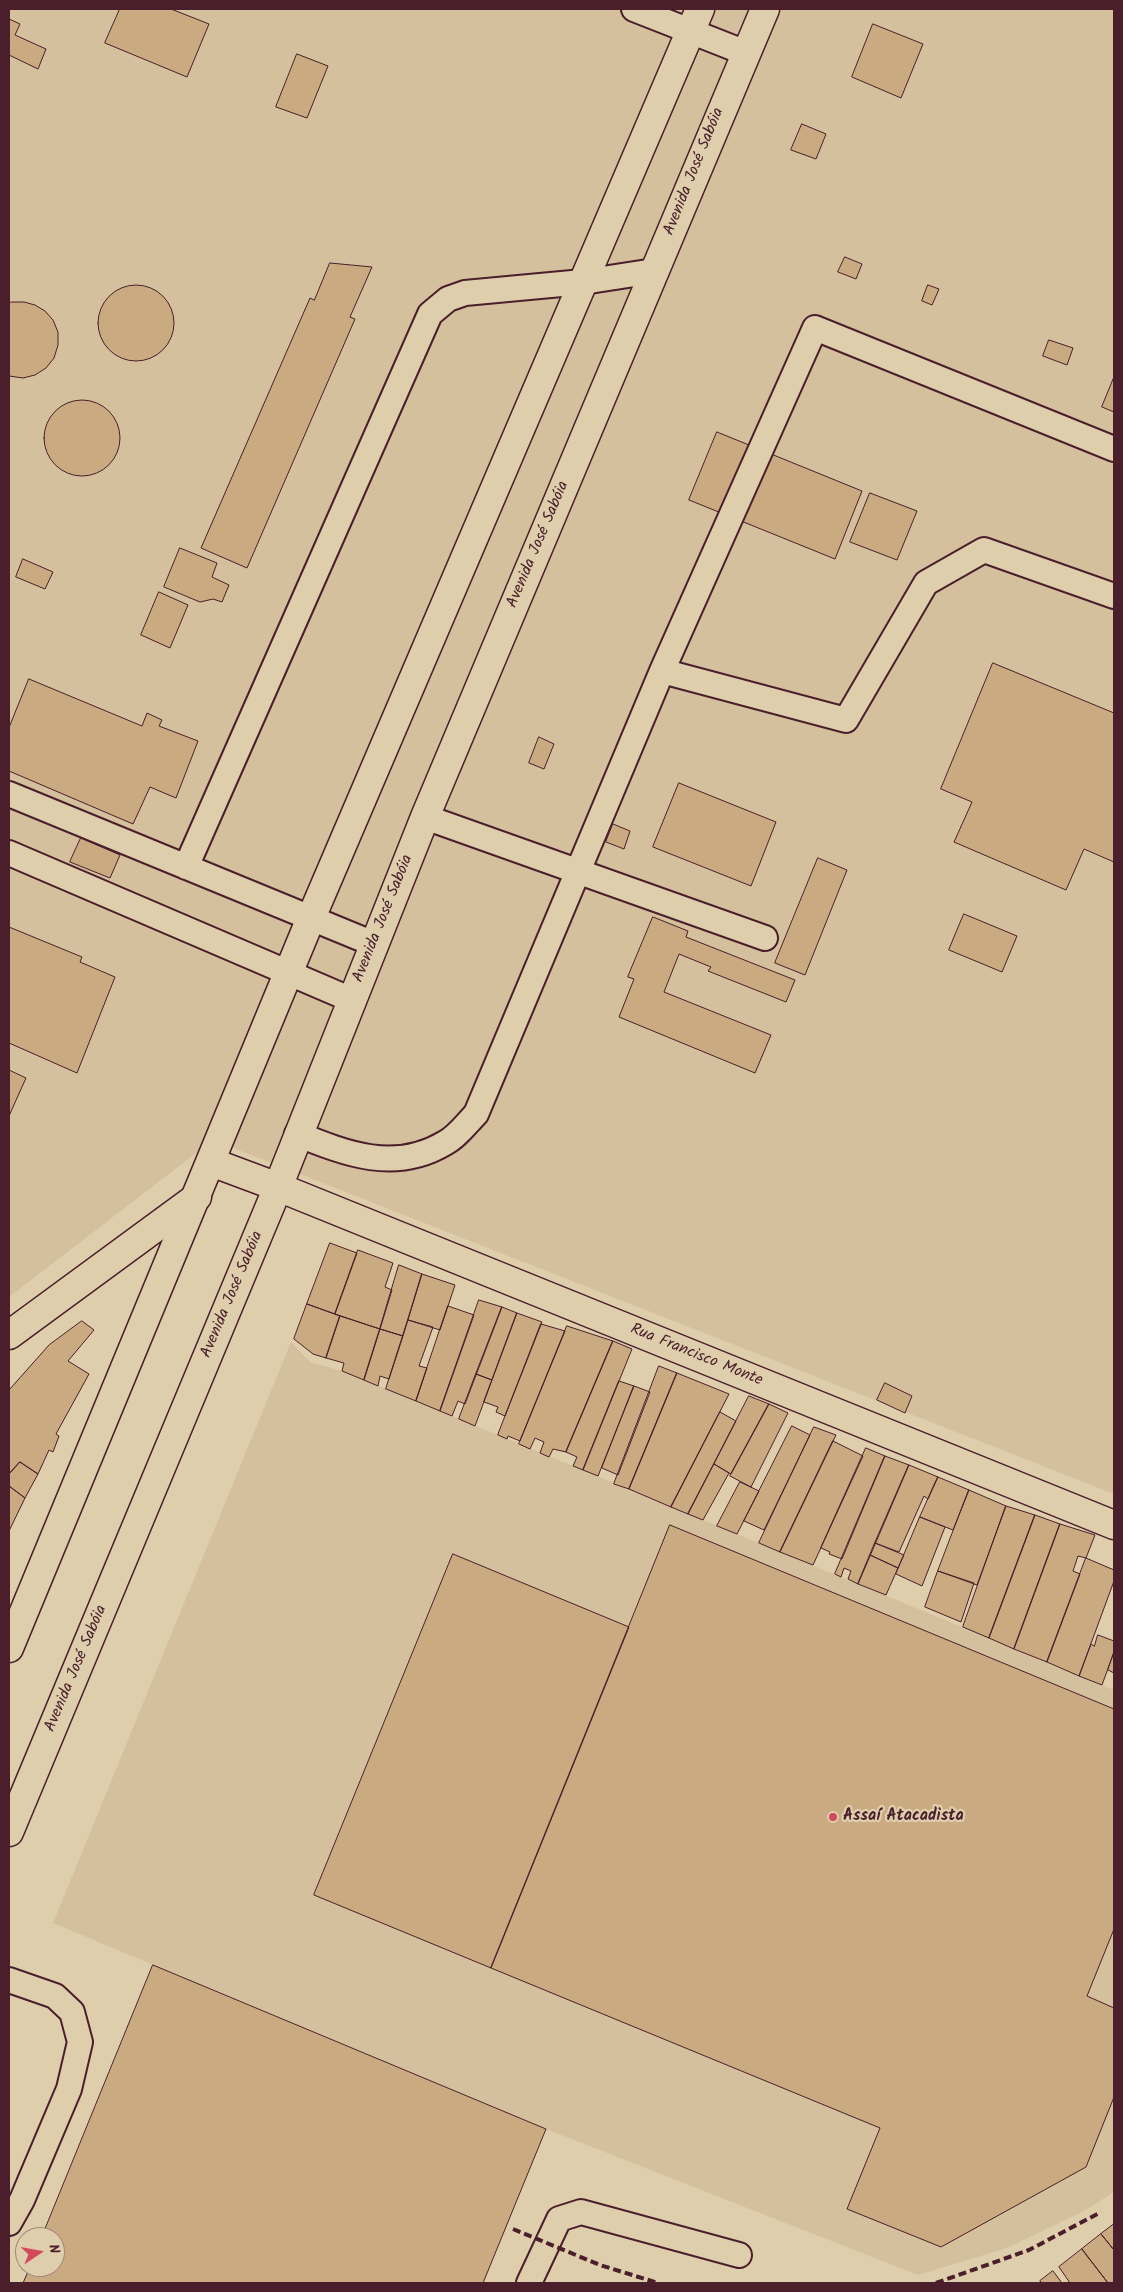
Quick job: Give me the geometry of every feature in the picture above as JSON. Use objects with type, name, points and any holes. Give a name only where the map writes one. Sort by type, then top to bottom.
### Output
[{"type":"main road","name":"Avenida José Sabóia","points":[[9,1832],[278,1187],[425,817],[728,91],[765,9]]},
{"type":"main road","points":[[9,1648],[311,918],[695,20]]},
{"type":"main road","name":"Rua Francisco Monte","points":[[211,1162],[278,1187],[1114,1525]]},
{"type":"main road","points":[[9,1335],[197,1197]]},
{"type":"lane","points":[[634,9],[695,20],[746,53]]},
{"type":"lane","points":[[186,867],[430,314],[448,298],[466,293],[583,282],[654,271]]},
{"type":"lane","points":[[298,1134],[343,1152],[384,1160],[417,1156],[447,1143],[476,1114],[662,671],[815,328],[1114,449]]},
{"type":"lane","points":[[662,671],[846,720],[926,583],[984,550],[1114,596]]},
{"type":"lane","points":[[9,794],[374,944]]},
{"type":"lane","points":[[425,817],[764,938]]},
{"type":"lane","points":[[9,853],[352,1000]]},
{"type":"lane","points":[[9,1980],[55,1996],[72,2012],[80,2042],[69,2089],[22,2200],[9,2223]]},
{"type":"lane","points":[[529,2283],[559,2219],[581,2212],[739,2255]]},
{"type":"shaded area","points":[[9,9],[1114,9],[1114,1494],[213,1140],[9,1297]]},
{"type":"shaded area","points":[[291,1342],[310,1362],[342,1371],[416,1401],[1114,1690],[1114,2192],[1084,2211],[1007,2248],[918,2275],[546,2129],[53,1923]]},
{"type":"building","points":[[120,9],[171,9],[209,24],[187,77],[105,43]]},
{"type":"building","points":[[9,19],[20,24],[15,35],[46,49],[38,69],[9,55]]},
{"type":"building","points":[[873,24],[923,44],[901,98],[852,77]]},
{"type":"building","points":[[297,54],[328,66],[307,118],[276,107]]},
{"type":"building","points":[[802,124],[826,134],[816,159],[791,150]]},
{"type":"building","points":[[845,257],[862,264],[856,279],[838,272]]},
{"type":"building","points":[[330,263],[372,267],[350,317],[355,319],[247,568],[201,548],[310,298],[314,300]]},
{"type":"building","points":[[136,285],[150,288],[163,296],[171,309],[174,323],[171,337],[163,350],[150,358],[136,361],[122,358],[109,350],[101,337],[98,323],[101,309],[109,296],[122,288]]},
{"type":"building","points":[[928,285],[939,289],[932,305],[922,301]]},
{"type":"building","points":[[24,302],[35,305],[45,311],[53,320],[58,332],[58,345],[54,358],[46,368],[35,375],[23,378],[9,376],[9,303]]},
{"type":"building","points":[[1049,340],[1073,348],[1067,365],[1043,356]]},
{"type":"building","points":[[1114,377],[1114,412],[1102,407]]},
{"type":"building","points":[[82,400],[96,403],[109,411],[117,424],[120,438],[117,452],[109,465],[96,473],[82,476],[68,473],[55,465],[47,452],[44,438],[47,424],[55,411],[68,403]]},
{"type":"building","points":[[717,432],[862,491],[835,559],[689,500]]},
{"type":"building","points":[[870,493],[917,511],[897,560],[850,542]]},
{"type":"building","points":[[180,548],[217,563],[212,577],[229,585],[222,602],[213,599],[200,602],[164,587]]},
{"type":"building","points":[[23,559],[53,572],[45,589],[16,577]]},
{"type":"building","points":[[159,592],[188,605],[170,648],[141,635]]},
{"type":"building","points":[[993,663],[1114,713],[1114,862],[1084,849],[1066,890],[954,842],[972,802],[941,789]]},
{"type":"building","points":[[29,679],[142,726],[147,713],[162,720],[159,726],[198,741],[176,798],[150,787],[133,824],[9,771],[9,728]]},
{"type":"building","points":[[539,737],[554,744],[544,769],[529,763]]},
{"type":"building","points":[[679,783],[776,822],[751,886],[653,847]]},
{"type":"building","points":[[613,824],[630,831],[624,849],[606,842]]},
{"type":"building","points":[[81,838],[120,855],[110,878],[70,862]]},
{"type":"building","points":[[818,858],[847,870],[805,975],[775,963]]},
{"type":"building","points":[[964,914],[1017,936],[1002,972],[949,950]]},
{"type":"building","points":[[653,917],[688,931],[686,937],[795,980],[786,1002],[708,971],[711,967],[679,954],[664,992],[771,1035],[755,1073],[619,1017],[634,979],[628,977]]},
{"type":"building","points":[[9,927],[82,957],[80,962],[115,977],[77,1073],[9,1043]]},
{"type":"building","points":[[9,1070],[26,1078],[9,1116]]},
{"type":"building","points":[[330,1243],[357,1253],[335,1314],[307,1304]]},
{"type":"building","points":[[358,1250],[393,1263],[385,1287],[392,1290],[380,1329],[335,1314]]},
{"type":"building","points":[[399,1265],[422,1274],[403,1336],[380,1329]]},
{"type":"building","points":[[422,1274],[455,1285],[440,1330],[408,1320]]},
{"type":"building","points":[[479,1300],[502,1307],[465,1404],[458,1401],[452,1416],[440,1411]]},
{"type":"building","points":[[307,1304],[340,1316],[326,1358],[313,1354],[294,1339]]},
{"type":"building","points":[[448,1306],[474,1315],[440,1411],[416,1401]]},
{"type":"building","points":[[502,1307],[517,1313],[492,1380],[476,1374]]},
{"type":"building","points":[[517,1313],[542,1322],[505,1416],[496,1412],[498,1407],[484,1402]]},
{"type":"building","points":[[340,1316],[380,1329],[364,1380],[342,1371],[344,1363],[326,1358]]},
{"type":"building","points":[[408,1320],[433,1327],[419,1366],[427,1368],[416,1401],[386,1389]]},
{"type":"building","points":[[82,1321],[94,1330],[68,1361],[89,1374],[56,1434],[59,1436],[53,1452],[49,1450],[38,1474],[20,1462],[9,1474],[9,1390],[49,1345]]},
{"type":"building","points":[[541,1324],[565,1331],[520,1441],[508,1436],[507,1439],[498,1435]]},
{"type":"building","points":[[567,1326],[613,1341],[566,1452],[553,1449],[549,1457],[540,1453],[544,1442],[535,1438],[530,1449],[519,1444]]},
{"type":"building","points":[[380,1329],[403,1336],[389,1379],[380,1376],[378,1386],[364,1380]]},
{"type":"building","points":[[613,1341],[632,1349],[583,1470],[573,1466],[577,1457],[566,1452]]},
{"type":"building","points":[[659,1366],[677,1373],[629,1489],[614,1484]]},
{"type":"building","points":[[677,1373],[729,1394],[671,1507],[629,1489]]},
{"type":"building","points":[[476,1374],[492,1380],[475,1426],[459,1419]]},
{"type":"building","points":[[619,1381],[634,1386],[598,1476],[583,1470]]},
{"type":"building","points":[[885,1383],[912,1396],[905,1413],[877,1400]]},
{"type":"building","points":[[634,1386],[650,1392],[618,1475],[602,1468]]},
{"type":"building","points":[[749,1396],[769,1404],[731,1474],[714,1464]]},
{"type":"building","points":[[769,1404],[788,1413],[751,1487],[730,1476]]},
{"type":"building","points":[[720,1412],[736,1421],[688,1514],[671,1507]]},
{"type":"building","points":[[792,1426],[810,1435],[764,1530],[744,1521]]},
{"type":"building","points":[[814,1427],[836,1435],[780,1552],[759,1543]]},
{"type":"building","points":[[833,1441],[863,1456],[813,1565],[780,1552]]},
{"type":"building","points":[[866,1448],[885,1456],[842,1559],[829,1554],[830,1552],[821,1548]]},
{"type":"building","points":[[885,1456],[909,1465],[858,1584],[848,1579],[851,1571],[844,1568],[841,1577],[835,1574]]},
{"type":"building","points":[[20,1462],[38,1474],[25,1498],[9,1486],[9,1474]]},
{"type":"building","points":[[714,1464],[729,1473],[703,1520],[688,1514]]},
{"type":"building","points":[[909,1465],[938,1477],[928,1499],[924,1496],[899,1552],[875,1543]]},
{"type":"building","points":[[938,1477],[969,1490],[953,1530],[920,1517]]},
{"type":"building","points":[[740,1482],[759,1491],[737,1534],[717,1526]]},
{"type":"building","points":[[9,1486],[25,1498],[9,1531]]},
{"type":"building","points":[[969,1490],[1006,1506],[977,1585],[938,1571]]},
{"type":"building","points":[[1006,1506],[1035,1515],[989,1638],[963,1627]]},
{"type":"building","points":[[1035,1515],[1060,1524],[1014,1649],[989,1638]]},
{"type":"building","points":[[920,1517],[945,1527],[922,1586],[896,1574]]},
{"type":"building","points":[[1060,1524],[1095,1535],[1086,1558],[1078,1556],[1073,1571],[1080,1574],[1047,1662],[1014,1649]]},
{"type":"building","name":"Assaí Atacadista","points":[[670,1525],[1114,1709],[1114,1929],[1087,1996],[1114,2008],[1114,2097],[1086,2167],[941,2247],[847,2209],[880,2128],[491,1968]]},
{"type":"building","points":[[875,1543],[904,1555],[898,1568],[870,1555]]},
{"type":"building","points":[[453,1554],[629,1627],[491,1968],[314,1895]]},
{"type":"building","points":[[870,1555],[898,1568],[886,1595],[858,1584]]},
{"type":"building","points":[[1086,1558],[1114,1570],[1114,1581],[1079,1676],[1047,1662]]},
{"type":"building","points":[[938,1571],[974,1583],[961,1622],[925,1607]]},
{"type":"building","points":[[1098,1635],[1114,1641],[1114,1652],[1102,1685],[1079,1676],[1091,1644],[1094,1646]]},
{"type":"building","points":[[1114,1652],[1114,1673],[1108,1670]]},
{"type":"building","points":[[153,1965],[546,2129],[483,2283],[23,2283],[26,2277],[65,2277],[65,2227],[46,2227]]},
{"type":"building","points":[[1114,2224],[1114,2250],[1101,2234]]},
{"type":"building","points":[[1101,2234],[1114,2250],[1114,2283],[1108,2283],[1082,2249]]},
{"type":"building","points":[[1082,2249],[1108,2283],[1070,2283],[1059,2267]]},
{"type":"building","points":[[1053,2271],[1062,2283],[1042,2283],[1040,2281]]},
{"type":"railway","points":[[936,2283],[1029,2250],[1101,2212]]},
{"type":"railway","points":[[513,2229],[600,2265],[658,2283]]},
{"type":"place","name":"Assaí Atacadista","points":[[833,1817]]}]
